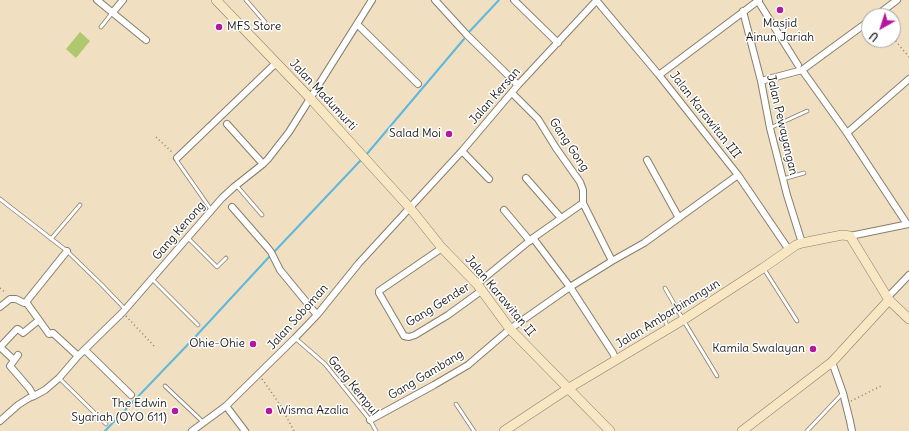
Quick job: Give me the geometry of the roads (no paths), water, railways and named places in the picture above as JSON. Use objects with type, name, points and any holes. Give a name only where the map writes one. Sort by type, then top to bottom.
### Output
[{"type":"street","points":[[97,0],[146,40]]},
{"type":"street","points":[[113,12],[123,0]]},
{"type":"street","name":"Jalan Madumurti","points":[[216,0],[310,98],[410,208]]},
{"type":"street","name":"Gang Kenong","points":[[0,421],[18,405],[45,390],[60,377],[78,356],[124,311],[222,198],[263,164],[288,132],[372,0]]},
{"type":"street","points":[[435,0],[467,35],[518,85]]},
{"type":"street","points":[[514,0],[558,43]]},
{"type":"street","name":"Jalan Kersan","points":[[410,208],[462,151],[518,85],[596,0]]},
{"type":"street","name":"Jalan Karawitan III","points":[[596,0],[659,74],[738,175],[789,250]]},
{"type":"street","points":[[659,74],[758,0],[798,65]]},
{"type":"street","points":[[886,8],[896,0]]},
{"type":"street","name":"Jalan Pewayangan","points":[[743,11],[761,81],[770,128],[802,243]]},
{"type":"street","points":[[357,24],[418,84]]},
{"type":"street","points":[[761,81],[802,70],[861,27]]},
{"type":"street","points":[[177,158],[276,63]]},
{"type":"street","points":[[802,70],[847,133],[908,224]]},
{"type":"street","points":[[847,133],[909,79]]},
{"type":"street","name":"Gang Gong","points":[[512,93],[538,119],[580,182],[583,190],[583,203],[612,261]]},
{"type":"street","points":[[227,124],[263,164]]},
{"type":"street","points":[[462,151],[488,179]]},
{"type":"street","points":[[647,160],[679,218]]},
{"type":"street","name":"Gang Gambang","points":[[370,420],[464,368],[510,330],[570,287],[644,243],[738,175]]},
{"type":"street","points":[[526,178],[561,218]]},
{"type":"street","name":"Gang Gender","points":[[442,248],[379,291],[406,337],[415,335],[448,315],[531,239],[583,203]]},
{"type":"street","points":[[232,207],[267,247],[280,270],[317,315]]},
{"type":"street","name":"Jalan Karawitan II","points":[[410,208],[442,248],[479,288],[510,330],[610,431]]},
{"type":"street","name":"Jalan Soboman","points":[[193,430],[226,406],[295,338],[317,315],[359,263],[410,208]]},
{"type":"street","points":[[504,210],[531,239],[570,287],[616,360]]},
{"type":"street","name":"Jalan Ambarbinangun","points":[[504,431],[569,388],[683,320],[764,268],[796,245],[842,235],[850,236],[908,224]]},
{"type":"street","points":[[850,236],[888,299],[909,319]]},
{"type":"street","points":[[26,302],[67,251]]},
{"type":"street","points":[[742,431],[832,362],[909,275]]},
{"type":"street","points":[[0,307],[10,300],[16,299],[24,303],[26,302],[49,334],[53,334],[78,356]]},
{"type":"street","points":[[34,396],[29,388],[11,368],[11,365],[16,358],[0,347],[17,329],[23,334],[38,320]]},
{"type":"street","points":[[85,350],[132,395]]},
{"type":"street","points":[[832,362],[843,393],[852,431]]},
{"type":"street","points":[[226,406],[245,431]]},
{"type":"lane","points":[[246,0],[265,22]]},
{"type":"lane","points":[[101,27],[113,12]]},
{"type":"lane","points":[[770,128],[807,111]]},
{"type":"lane","points":[[177,158],[177,161],[212,211]]},
{"type":"lane","points":[[783,179],[804,173]]},
{"type":"lane","points":[[236,185],[262,215]]},
{"type":"lane","points":[[0,199],[67,251],[97,280],[124,311]]},
{"type":"lane","points":[[51,239],[80,205]]},
{"type":"lane","points":[[188,238],[217,267],[226,258]]},
{"type":"lane","points":[[764,268],[797,321]]},
{"type":"lane","points":[[152,279],[198,325]]},
{"type":"lane","points":[[665,288],[717,376]]},
{"type":"lane","points":[[668,328],[664,318],[678,310]]},
{"type":"lane","name":"Gang Kempul","points":[[295,338],[325,364],[370,420],[376,431]]},
{"type":"lane","points":[[60,377],[106,424]]},
{"type":"lane","points":[[165,386],[203,422]]},
{"type":"lane","points":[[807,431],[843,393]]},
{"type":"lane","points":[[456,404],[474,431]]},
{"type":"waterway","points":[[470,31],[499,0]]},
{"type":"waterway","points":[[366,155],[464,39]]},
{"type":"waterway","points":[[274,252],[361,160]]},
{"type":"waterway","points":[[105,431],[269,257]]},
{"type":"place","name":"Masjid Ainun Jariah","points":[[780,10]]},
{"type":"place","name":"MFS Store","points":[[219,27]]},
{"type":"place","name":"Salad Moi","points":[[449,134]]},
{"type":"place","name":"Ohie-Ohie","points":[[253,344]]},
{"type":"place","name":"Kamila Swalayan","points":[[813,349]]},
{"type":"place","name":"The Edwin Syariah (OYO 611)","points":[[175,411]]},
{"type":"place","name":"Wisma Azalia","points":[[269,411]]}]
